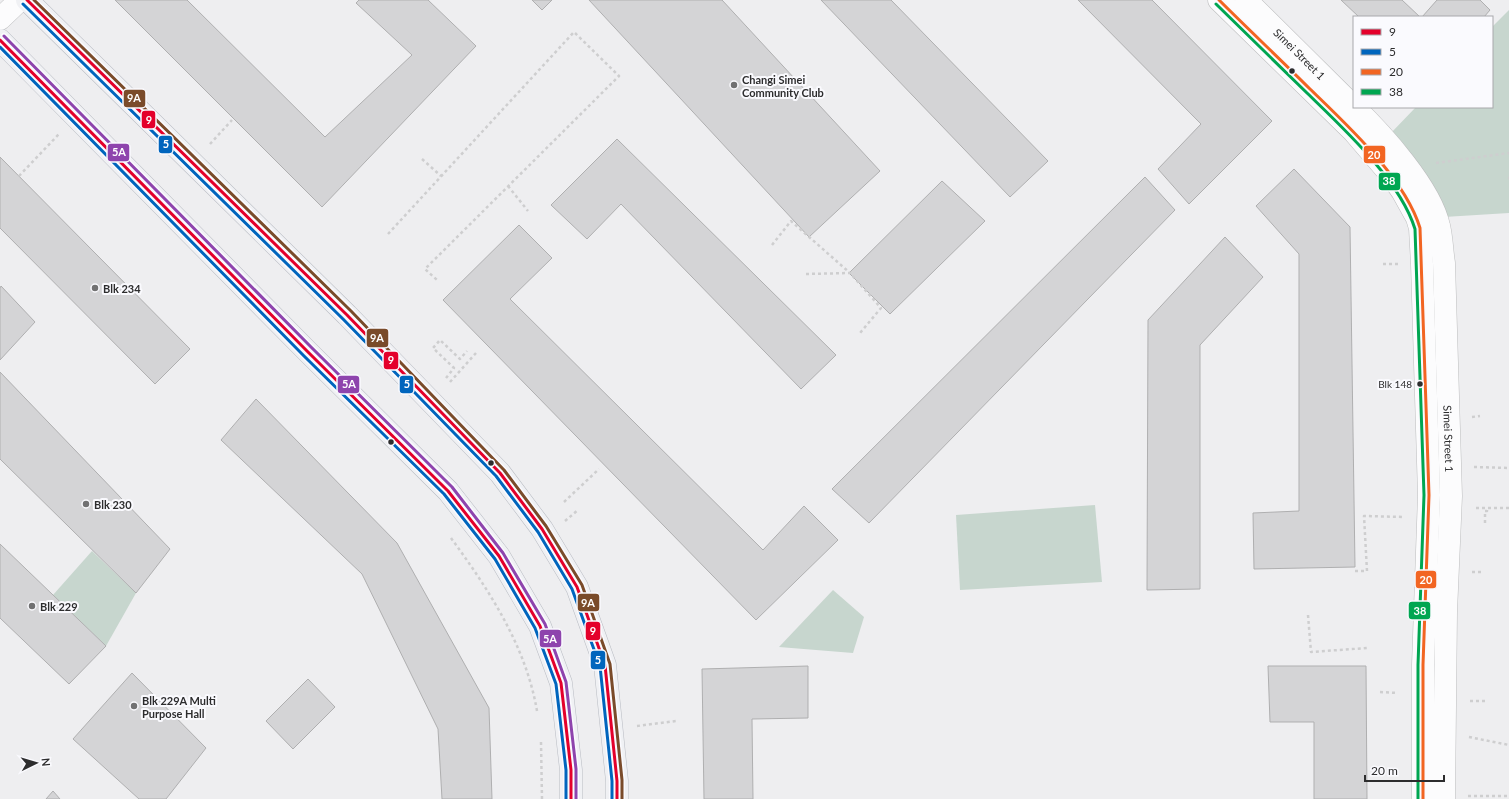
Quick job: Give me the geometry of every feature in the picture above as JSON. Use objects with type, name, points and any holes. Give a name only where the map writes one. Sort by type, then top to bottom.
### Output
[{"type":"main road","points":[[27,0],[352,320],[500,473],[542,528],[577,587],[605,664],[617,781],[617,799]]},
{"type":"main road","points":[[0,40],[308,352],[448,491],[499,556],[540,626],[561,683],[571,775],[571,799]]},
{"type":"street","points":[[0,19],[20,0]]},
{"type":"street","name":"Simei Street 1","points":[[1219,0],[1354,132],[1390,174],[1402,191],[1417,218],[1420,228],[1429,495],[1423,657],[1423,799]]},
{"type":"street","name":"Simei Street 1","points":[[1246,0],[1353,106]]},
{"type":"street","name":"Simei Street 1","points":[[1355,108],[1383,138],[1414,177],[1429,200],[1439,226],[1444,263],[1451,496],[1446,612],[1444,799]]},
{"type":"path","points":[[388,234],[574,32],[619,76],[425,269],[437,280]]},
{"type":"path","points":[[210,144],[232,120]]},
{"type":"path","points":[[19,176],[59,133],[65,139]]},
{"type":"path","points":[[1430,164],[1509,154]]},
{"type":"path","points":[[422,159],[441,176]]},
{"type":"path","points":[[508,186],[528,211]]},
{"type":"path","points":[[772,245],[791,221],[850,273],[881,308],[860,334]]},
{"type":"path","points":[[806,274],[850,273]]},
{"type":"path","points":[[446,378],[454,368],[433,348],[440,340],[460,359],[467,351]]},
{"type":"path","points":[[450,382],[476,353]]},
{"type":"path","points":[[1471,467],[1509,468]]},
{"type":"path","points":[[564,502],[598,469]]},
{"type":"path","points":[[1471,508],[1509,508]]},
{"type":"path","points":[[1485,523],[1485,511],[1487,511],[1488,508]]},
{"type":"path","points":[[1354,570],[1367,571],[1364,516],[1405,517]]},
{"type":"path","points":[[449,536],[466,558],[500,612],[522,657],[531,684],[538,718]]},
{"type":"path","points":[[1475,572],[1482,572]]},
{"type":"path","points":[[1308,614],[1310,652],[1367,648]]},
{"type":"path","points":[[1380,692],[1405,693]]},
{"type":"path","points":[[1472,701],[1486,701]]},
{"type":"path","points":[[657,723],[676,721]]},
{"type":"path","points":[[1466,736],[1509,745]]},
{"type":"path","points":[[541,739],[542,799]]},
{"type":"path","points":[[1467,796],[1509,796]]},
{"type":"shaded area","points":[[1509,10],[1509,213],[1444,217],[1391,133],[1415,108],[1493,108],[1493,26]]},
{"type":"shaded area","points":[[1095,505],[1102,582],[960,590],[956,515]]},
{"type":"shaded area","points":[[92,551],[136,593],[106,646],[53,595]]},
{"type":"shaded area","points":[[833,590],[864,617],[853,653],[779,647]]},
{"type":"building","points":[[115,0],[187,0],[325,137],[412,55],[356,3],[359,0],[428,0],[476,46],[322,207]]},
{"type":"building","points":[[532,0],[552,0],[542,10]]},
{"type":"building","name":"Changi Simei Community Club","points":[[589,0],[722,0],[880,171],[809,237]]},
{"type":"building","points":[[821,0],[891,0],[1048,161],[1010,197]]},
{"type":"building","points":[[1078,0],[1152,0],[1272,121],[1189,204],[1158,169],[1201,124]]},
{"type":"building","points":[[1341,0],[1402,0],[1419,16],[1358,16]]},
{"type":"building","points":[[1437,0],[1480,0],[1490,10],[1485,16],[1423,16]]},
{"type":"building","points":[[617,139],[836,355],[801,389],[621,204],[587,239],[551,205]]},
{"type":"building","name":"Blk 234","points":[[0,157],[190,349],[155,384],[0,228]]},
{"type":"building","points":[[1294,169],[1350,227],[1355,567],[1254,569],[1253,513],[1299,511],[1299,254],[1256,206]]},
{"type":"building","points":[[1145,177],[1175,210],[869,523],[832,489]]},
{"type":"building","points":[[942,181],[985,221],[890,314],[849,273]]},
{"type":"building","points":[[519,225],[552,258],[510,299],[763,550],[804,506],[838,540],[756,620],[443,300]]},
{"type":"building","points":[[1225,237],[1263,277],[1200,345],[1200,589],[1147,590],[1148,320]]},
{"type":"building","points":[[1,286],[35,322],[0,360],[0,288]]},
{"type":"building","name":"Blk 230","points":[[0,372],[170,549],[136,593],[0,459]]},
{"type":"building","points":[[256,399],[397,543],[489,708],[492,799],[442,799],[438,729],[362,574],[221,440]]},
{"type":"building","name":"Blk 229","points":[[0,544],[106,646],[69,684],[0,618]]},
{"type":"building","points":[[808,666],[808,718],[752,719],[753,799],[704,799],[702,669]]},
{"type":"building","points":[[1268,666],[1366,666],[1367,799],[1314,799],[1314,722],[1270,722]]},
{"type":"building","name":"Blk 229A Multi Purpose Hall","points":[[132,673],[206,748],[166,799],[139,799],[73,739]]},
{"type":"building","points":[[308,679],[335,707],[293,749],[266,721]]},
{"type":"building","points":[[53,791],[60,799],[46,799]]},
{"type":"transit line","name":"9","points":[[27,0],[347,315],[500,473],[542,529],[577,587],[605,665],[617,781],[617,799]]},
{"type":"transit line","name":"9A","points":[[34,0],[351,311],[504,470],[546,526],[582,585],[610,664],[622,780],[622,799]]},
{"type":"transit line","name":"20","points":[[1219,0],[1341,119],[1373,153],[1402,190],[1420,228],[1429,495],[1423,665],[1423,799]]},
{"type":"transit line","name":"5","points":[[23,4],[343,319],[496,476],[538,532],[572,589],[600,666],[612,781],[612,799]]},
{"type":"transit line","name":"38","points":[[1216,4],[1337,122],[1369,156],[1397,192],[1408,211],[1415,229],[1424,495],[1418,665],[1418,799]]},
{"type":"transit line","name":"5A","points":[[4,36],[312,348],[452,487],[503,553],[545,624],[566,682],[576,769],[576,799]]},
{"type":"transit line","name":"9","points":[[0,40],[308,352],[448,491],[499,556],[540,626],[561,683],[571,770],[571,799]]},
{"type":"transit line","name":"5","points":[[0,47],[304,356],[444,494],[495,559],[535,628],[556,684],[566,770],[566,799]]},
{"type":"place","name":"Changi Simei Community Club","points":[[734,85]]},
{"type":"place","name":"Blk 234","points":[[95,288]]},
{"type":"place","name":"Blk 148","points":[[1420,384]]},
{"type":"place","name":"Blk 230","points":[[86,504]]},
{"type":"place","name":"Blk 229","points":[[32,606]]},
{"type":"place","name":"Blk 229A Multi Purpose Hall","points":[[134,706]]}]
